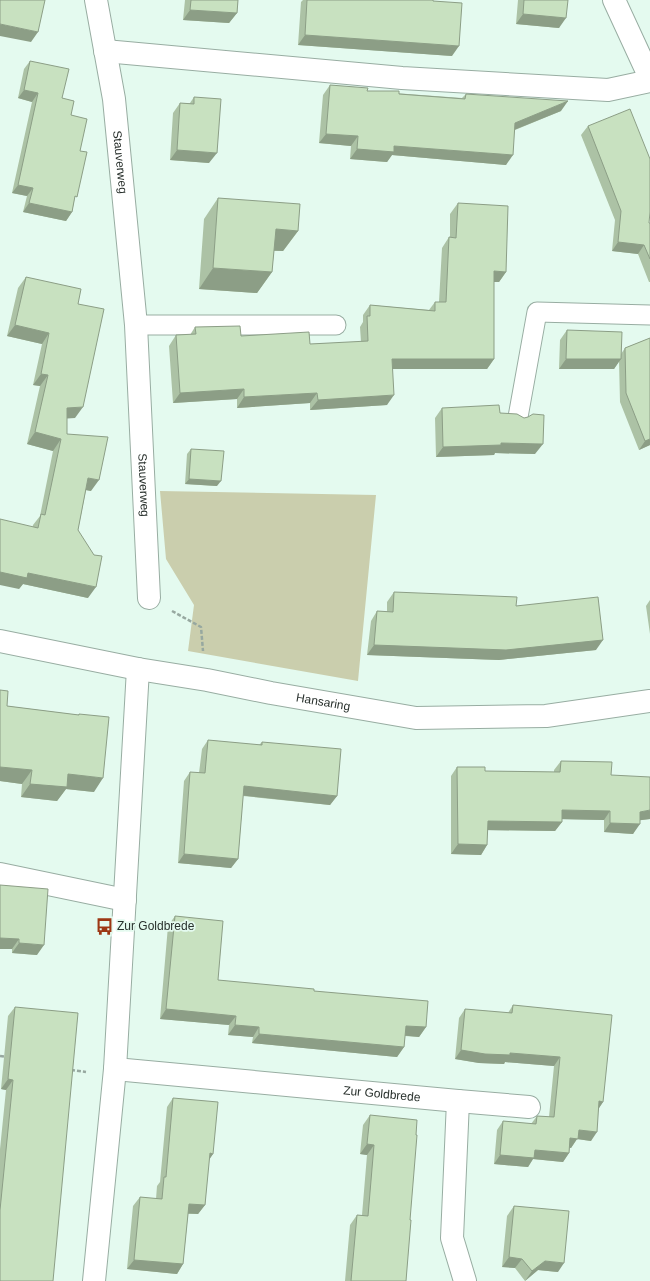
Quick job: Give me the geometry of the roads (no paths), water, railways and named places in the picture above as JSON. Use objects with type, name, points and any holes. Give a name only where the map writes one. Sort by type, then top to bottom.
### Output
[{"type":"street","name":"Stauverweg","points":[[96,0],[114,100],[136,325],[149,598]]},
{"type":"street","points":[[614,0],[650,78]]},
{"type":"street","points":[[105,51],[402,78],[608,90],[650,81]]},
{"type":"street","name":"Hansaring","points":[[0,641],[138,669],[416,718],[546,716],[650,701]]},
{"type":"street","points":[[94,1281],[115,1069],[138,669]]},
{"type":"street","points":[[0,874],[125,900]]},
{"type":"street","name":"Zur Goldbrede","points":[[115,1069],[529,1107]]},
{"type":"street","points":[[458,1101],[452,1238],[464,1281]]},
{"type":"lane","points":[[518,417],[537,312],[650,315]]},
{"type":"lane","points":[[136,325],[336,325]]},
{"type":"place","name":"Zur Goldbrede","points":[[104,926]]}]
